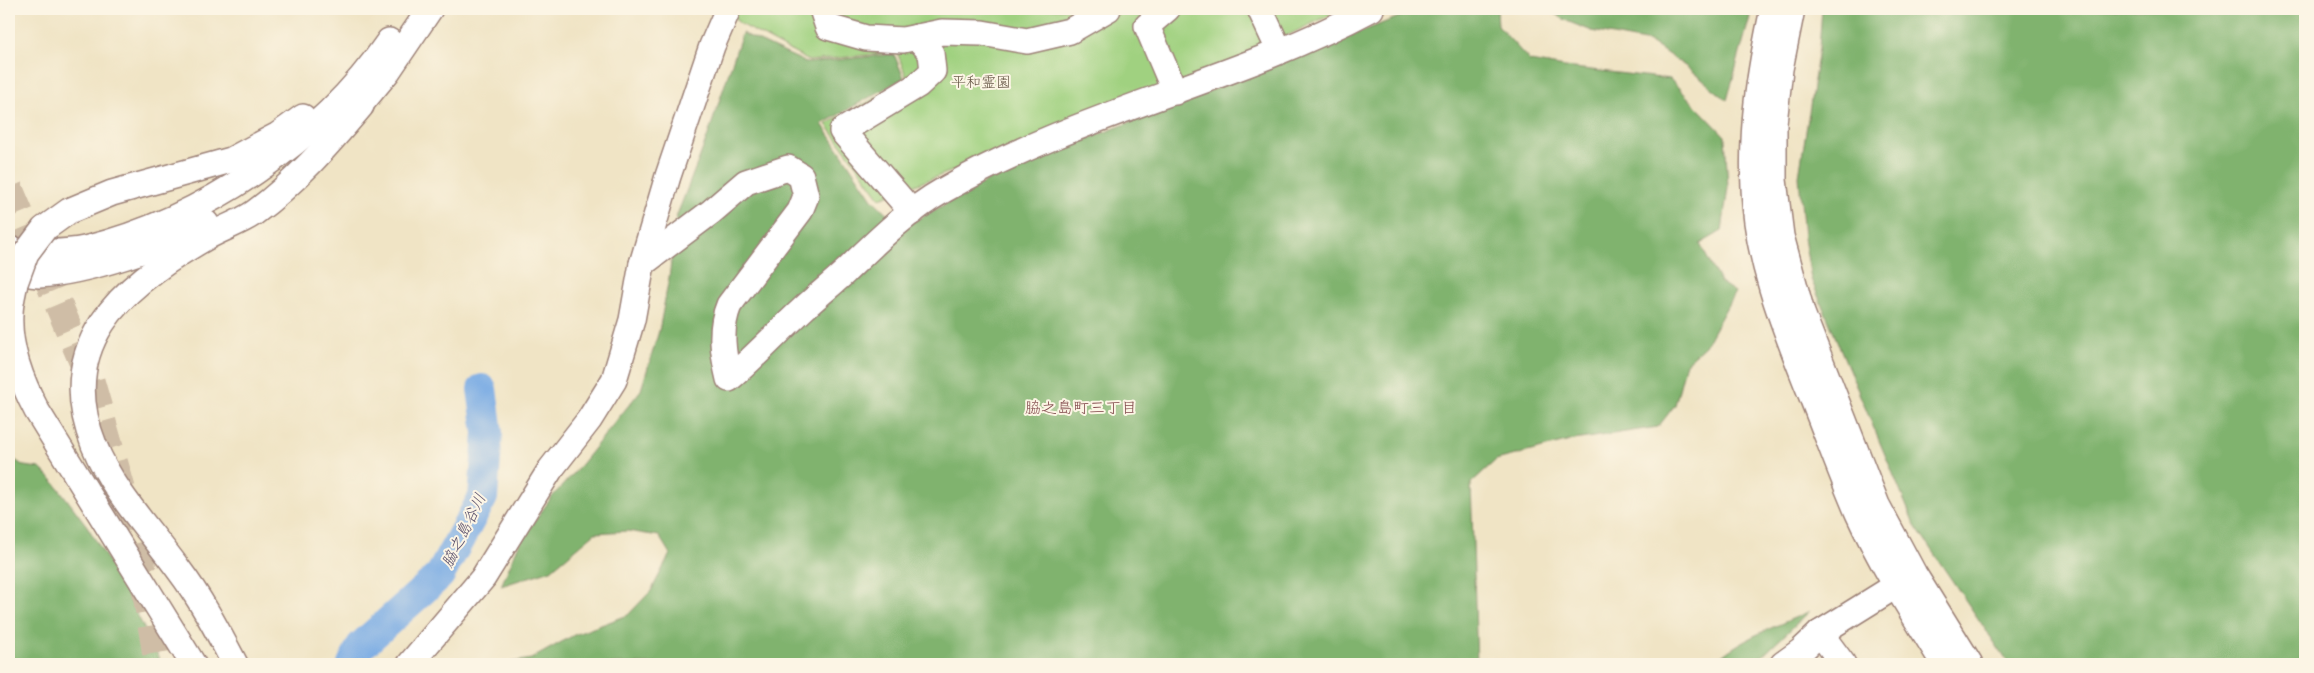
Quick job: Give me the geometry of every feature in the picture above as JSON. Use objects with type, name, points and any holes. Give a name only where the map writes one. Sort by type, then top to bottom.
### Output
[{"type":"street","points":[[235,664],[214,624],[180,571],[111,480],[94,445],[83,409],[81,380],[91,344],[106,316],[127,293],[148,274],[201,240],[253,213],[316,160],[358,95],[385,47],[411,9]]},
{"type":"street","points":[[9,250],[29,252],[83,250],[142,230],[195,207],[249,177],[304,137],[388,71],[430,9]]},
{"type":"street","points":[[410,664],[483,578],[550,470],[589,420],[614,380],[632,320],[642,264],[687,114],[728,9]]},
{"type":"street","points":[[822,9],[828,28],[866,38],[903,40],[942,32],[982,33],[1027,41],[1070,31],[1108,9]]},
{"type":"street","points":[[1167,9],[1147,26],[1174,92]]},
{"type":"street","points":[[1260,9],[1279,50]]},
{"type":"street","points":[[642,264],[711,212],[746,182],[788,168],[801,176],[806,196],[800,211],[729,305],[724,317],[723,351],[729,379],[893,226],[943,190],[1014,154],[1114,112],[1215,78],[1279,50],[1328,32],[1371,9]]},
{"type":"street","points":[[1772,9],[1758,80],[1754,134],[1754,190],[1770,283],[1787,333],[1858,514],[1905,580],[1970,664]]},
{"type":"street","points":[[1792,9],[1780,69],[1774,123],[1774,180],[1781,236],[1802,313],[1905,580],[1944,664]]},
{"type":"street","points":[[912,212],[842,131],[918,86],[933,71],[931,52],[917,37]]},
{"type":"street","points":[[193,664],[37,411],[23,384],[11,344],[12,276],[44,229],[69,210],[112,193],[231,160],[278,135],[328,94],[358,95]]},
{"type":"street","points":[[12,276],[38,275],[94,266],[199,226],[255,194],[310,157],[358,95]]},
{"type":"street","points":[[1783,664],[1801,651],[1820,633],[1905,580]]},
{"type":"street","points":[[1820,633],[1843,664]]},
{"type":"green space","name":"平和霊園","points":[[727,9],[1343,9],[1185,84],[880,198],[826,124],[908,81],[897,52],[809,61],[739,23]]},
{"type":"green space","points":[[1419,9],[1497,9],[1498,26],[1530,61],[1670,79],[1725,136],[1728,187],[1722,231],[1700,244],[1720,282],[1735,292],[1705,346],[1686,363],[1675,405],[1658,427],[1574,440],[1496,460],[1471,483],[1477,664],[501,664],[531,659],[574,635],[628,615],[651,591],[670,554],[659,536],[627,531],[595,533],[551,570],[501,586],[520,542],[551,498],[574,473],[641,390],[659,331],[669,278],[677,215],[707,138],[742,33],[807,63],[894,54],[904,78],[822,124],[872,199],[902,228],[1003,172]]},
{"type":"green space","points":[[1546,9],[1747,9],[1750,17],[1727,100],[1688,68],[1650,42],[1592,31],[1569,22]]},
{"type":"green space","points":[[1822,9],[2305,9],[2305,664],[2009,664],[1915,526],[1811,279],[1804,238],[1799,176],[1819,48]]},
{"type":"green space","points":[[9,456],[24,466],[40,468],[54,482],[87,526],[120,580],[162,664],[9,664]]},
{"type":"green space","points":[[1810,611],[1754,664],[1713,664],[1746,640]]},
{"type":"waterway","name":"脇之島谷川","points":[[352,664],[361,646],[440,575],[483,497],[488,433],[482,389]]},
{"type":"tunnel","points":[[9,188],[90,379],[139,549],[158,664]]},
{"type":"district","name":"脇之島町三丁目","points":[[1081,407]]}]
